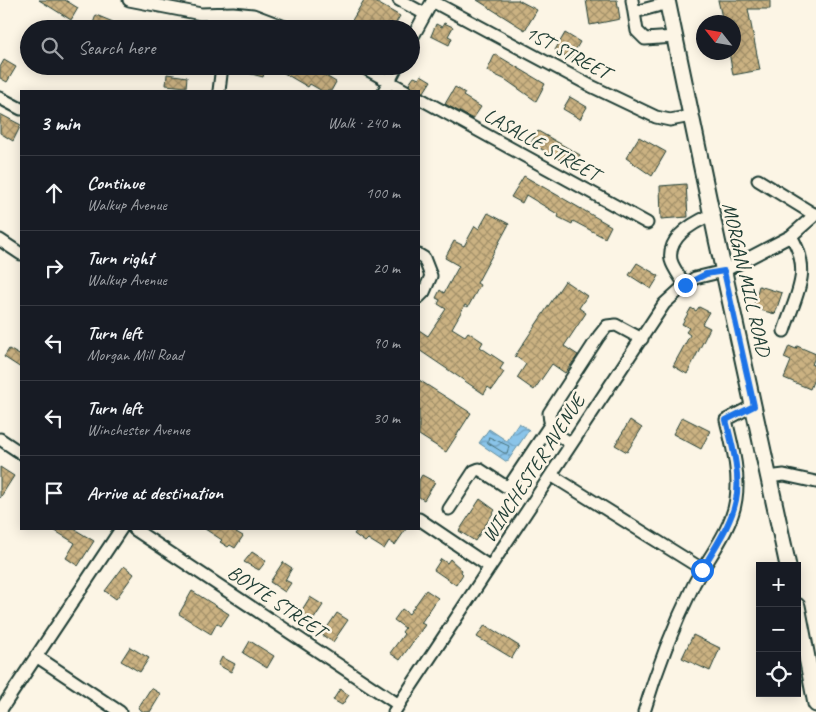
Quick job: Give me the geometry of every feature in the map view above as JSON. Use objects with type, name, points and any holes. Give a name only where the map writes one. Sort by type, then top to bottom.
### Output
[{"type":"main road","name":"MORGAN MILL ROAD","points":[[667,2],[711,215],[787,562]]},
{"type":"main road","points":[[797,607],[810,665],[816,704]]},
{"type":"street","points":[[129,0],[201,14],[253,15],[266,20]]},
{"type":"street","points":[[400,0],[425,14]]},
{"type":"street","points":[[420,23],[432,0]]},
{"type":"street","name":"1ST STREET","points":[[432,0],[591,86],[656,118],[670,120],[691,116]]},
{"type":"street","points":[[667,2],[633,6],[637,31],[645,38],[675,37]]},
{"type":"street","points":[[225,14],[225,20]]},
{"type":"street","points":[[219,90],[221,75]]},
{"type":"street","points":[[372,75],[386,86],[402,90]]},
{"type":"street","points":[[386,86],[392,75]]},
{"type":"street","points":[[0,98],[20,108]]},
{"type":"street","name":"LASALLE STREET","points":[[420,99],[647,224]]},
{"type":"street","points":[[758,180],[815,214]]},
{"type":"street","name":"WINCHESTER AVENUE","points":[[396,709],[664,304],[685,285],[706,274],[724,271],[792,236],[815,214]]},
{"type":"street","points":[[685,285],[671,260],[672,249],[678,239],[694,222],[711,215]]},
{"type":"street","points":[[784,331],[803,277],[803,262],[792,236]]},
{"type":"street","points":[[0,240],[20,253]]},
{"type":"street","points":[[420,255],[424,258],[431,276],[424,292],[420,296]]},
{"type":"street","points":[[571,444],[554,431],[550,425],[549,413],[607,326],[616,325],[642,339]]},
{"type":"street","points":[[644,712],[654,678],[686,602],[728,522],[736,500],[737,481],[726,420],[754,406]]},
{"type":"street","points":[[449,508],[474,471],[479,469],[505,486],[510,485],[550,425]]},
{"type":"street","points":[[0,439],[20,452]]},
{"type":"street","points":[[551,475],[702,570]]},
{"type":"street","points":[[768,477],[784,475],[816,482]]},
{"type":"street","points":[[420,520],[490,567]]},
{"type":"street","points":[[0,711],[120,530]]},
{"type":"street","name":"BOYTE STREET","points":[[135,530],[396,709]]},
{"type":"street","points":[[36,656],[120,712]]},
{"type":"water","points":[[519,423],[529,430],[507,462],[479,443],[489,429],[507,441]]},
{"type":"building","points":[[39,0],[65,0],[78,8],[71,20]]},
{"type":"building","points":[[364,0],[372,0],[400,16],[398,20],[352,20]]},
{"type":"building","points":[[477,0],[518,0],[537,10],[525,30]]},
{"type":"building","points":[[586,0],[617,0],[620,19],[590,25]]},
{"type":"building","points":[[718,0],[770,0],[770,9],[748,9],[760,70],[733,75],[730,60],[741,60],[741,15],[721,15]]},
{"type":"building","points":[[96,15],[108,20],[94,20]]},
{"type":"building","points":[[444,23],[453,27],[448,36],[452,38],[449,45],[431,36],[436,24],[442,27]]},
{"type":"building","points":[[565,33],[580,42],[570,59],[555,50]]},
{"type":"building","points":[[495,54],[545,84],[536,101],[506,80],[487,71]]},
{"type":"building","points":[[4,60],[16,67],[7,82],[0,78],[0,67]]},
{"type":"building","points":[[167,75],[187,77],[186,87],[166,85]]},
{"type":"building","points":[[287,75],[324,75],[336,82],[332,90],[320,90],[310,84],[308,87]]},
{"type":"building","points":[[421,75],[431,81],[424,92],[414,90],[409,84],[414,77],[419,79]]},
{"type":"building","points":[[455,87],[465,93],[463,96],[481,107],[473,119],[445,104]]},
{"type":"building","points":[[570,97],[587,107],[580,119],[563,109]]},
{"type":"building","points":[[0,114],[20,124],[13,141],[0,133]]},
{"type":"building","points":[[538,131],[580,155],[572,167],[531,143]]},
{"type":"building","points":[[639,137],[666,152],[652,176],[626,158]]},
{"type":"building","points":[[524,176],[611,226],[605,238],[573,221],[572,224],[558,217],[559,215],[526,195],[522,203],[511,197]]},
{"type":"building","points":[[686,184],[688,217],[661,219],[660,186]]},
{"type":"building","points":[[488,213],[509,224],[477,283],[480,285],[468,307],[465,305],[452,328],[465,336],[468,332],[483,342],[480,347],[504,363],[500,369],[504,372],[492,390],[488,387],[484,394],[420,351],[420,331],[428,336],[446,309],[438,304],[440,300],[436,298],[440,290],[444,293],[459,266],[445,258],[454,241],[464,246],[475,226],[479,229]]},
{"type":"building","points":[[637,263],[659,276],[651,289],[629,275]]},
{"type":"building","points":[[565,281],[587,296],[579,308],[586,313],[564,346],[578,355],[565,373],[552,364],[534,390],[517,378],[526,364],[515,356]]},
{"type":"building","points":[[759,286],[782,293],[775,314],[753,308]]},
{"type":"building","points":[[699,307],[709,312],[702,324],[710,328],[687,374],[673,366],[690,335],[686,332],[689,328],[682,324],[691,308],[696,311]]},
{"type":"building","points":[[789,346],[796,349],[797,346],[816,354],[812,365],[816,366],[816,374],[810,389],[784,378],[791,361],[784,358]]},
{"type":"building","points":[[9,349],[20,355],[20,367],[4,357]]},
{"type":"building","points":[[420,381],[471,413],[446,452],[420,436]]},
{"type":"building","points":[[682,417],[710,431],[701,449],[673,434]]},
{"type":"building","points":[[630,420],[642,428],[627,452],[615,445]]},
{"type":"building","points":[[0,467],[14,476],[0,498]]},
{"type":"building","points":[[422,475],[435,482],[424,500],[420,498],[420,478]]},
{"type":"building","points":[[480,499],[495,510],[475,541],[459,531]]},
{"type":"building","points":[[54,530],[76,530],[94,541],[78,566],[66,558],[75,543]]},
{"type":"building","points":[[207,530],[233,530],[243,536],[235,548],[230,545],[228,547],[220,542],[222,540]]},
{"type":"building","points":[[357,530],[405,530],[395,545],[389,541],[384,549],[368,539],[365,542],[354,534]]},
{"type":"building","points":[[252,552],[266,561],[259,570],[244,562]]},
{"type":"building","points":[[441,559],[447,563],[450,559],[462,570],[463,574],[456,585],[434,570]]},
{"type":"building","points":[[283,562],[292,568],[285,580],[291,583],[285,592],[270,582]]},
{"type":"building","points":[[124,566],[134,574],[116,599],[105,591]]},
{"type":"building","points":[[426,590],[438,598],[421,623],[425,625],[400,660],[390,653],[404,634],[402,632],[405,628],[394,620],[402,609],[409,614]]},
{"type":"building","points":[[192,591],[229,614],[221,626],[217,623],[211,634],[179,614]]},
{"type":"building","points":[[310,597],[323,605],[310,625],[297,618]]},
{"type":"building","points":[[337,613],[348,620],[333,642],[322,635]]},
{"type":"building","points":[[485,625],[519,646],[512,658],[477,637]]},
{"type":"building","points":[[693,635],[720,648],[710,671],[682,658]]},
{"type":"building","points":[[250,641],[274,656],[267,668],[243,653]]},
{"type":"building","points":[[130,647],[149,658],[140,672],[121,661]]},
{"type":"building","points":[[222,657],[235,664],[231,672],[218,665]]},
{"type":"building","points":[[151,688],[161,694],[150,712],[144,712],[138,708]]},
{"type":"building","points":[[340,689],[349,695],[342,705],[333,700]]},
{"type":"route","points":[[685,285],[706,274],[724,271],[754,406],[726,420],[737,481],[736,500],[728,522],[702,570]]}]
